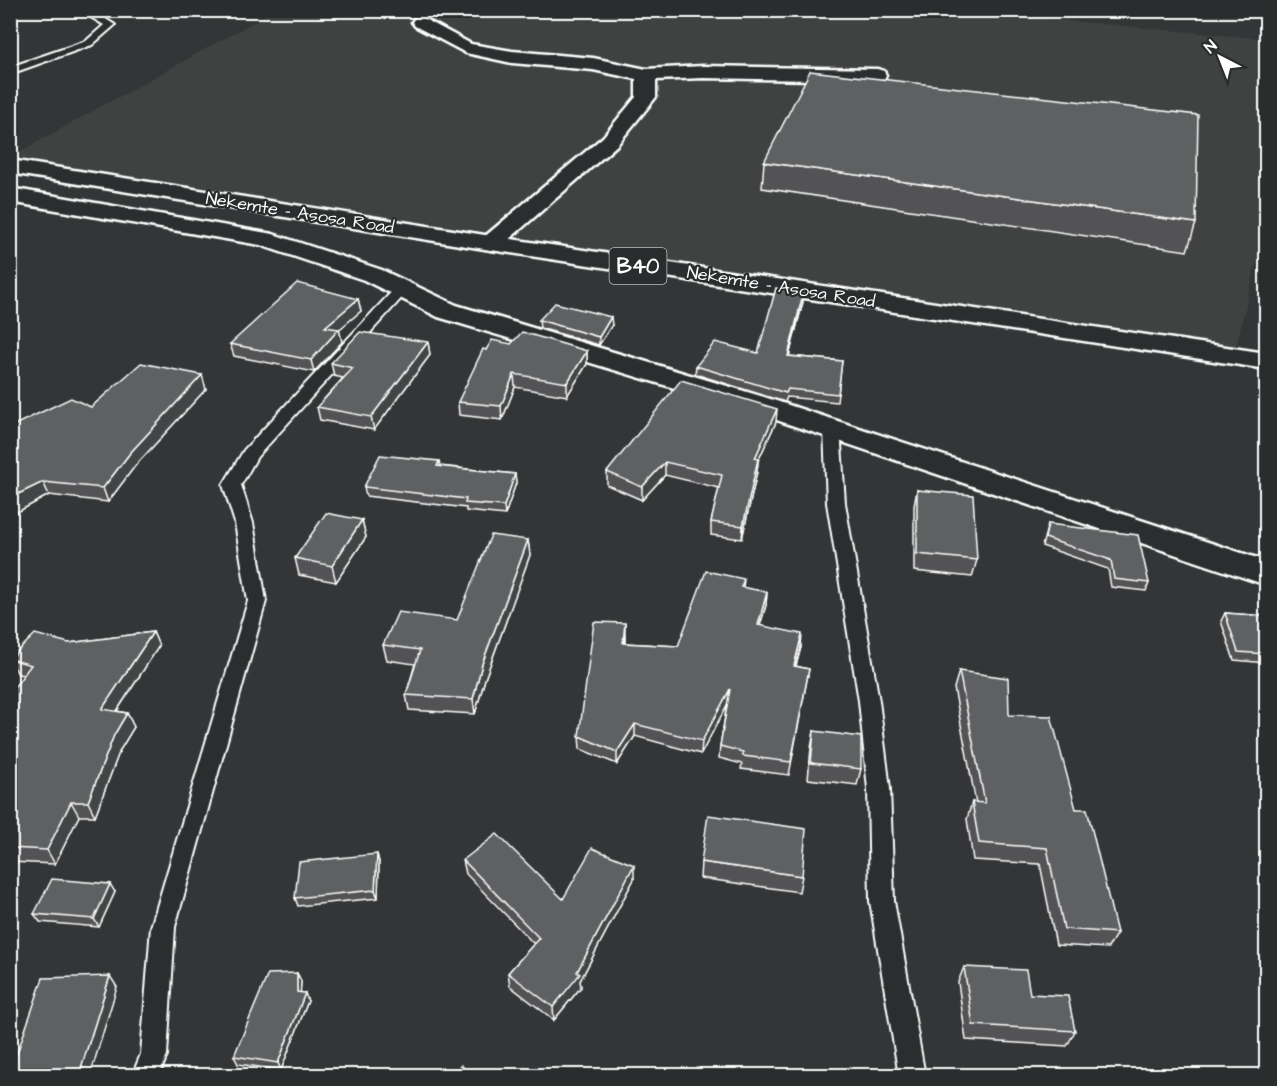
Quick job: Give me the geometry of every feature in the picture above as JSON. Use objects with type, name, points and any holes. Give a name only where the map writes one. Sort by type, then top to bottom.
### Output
[{"type":"main road","points":[[421,22],[466,48],[512,57],[593,64],[646,75],[703,72],[877,75]]},
{"type":"main road","points":[[491,243],[610,141],[646,97],[646,75]]},
{"type":"main road","name":"Nekemte - Asosa Road","points":[[10,166],[491,243],[1266,361]]},
{"type":"main road","points":[[10,195],[265,239],[373,275],[447,311],[832,429],[1266,573]]},
{"type":"lane","points":[[10,71],[88,43],[110,25],[94,16],[104,10]]},
{"type":"lane","points":[[1260,10],[1266,13]]},
{"type":"lane","points":[[145,1076],[154,1055],[163,927],[257,601],[244,523],[232,485],[250,454],[403,288]]},
{"type":"lane","points":[[832,429],[836,503],[869,701],[878,778],[882,901],[912,1076]]},
{"type":"shaded area","points":[[950,10],[1266,39],[1266,224],[1231,367],[11,171],[10,157],[274,11]]},
{"type":"building","points":[[810,71],[1198,115],[1196,223],[764,162]]},
{"type":"building","points":[[297,283],[358,299],[325,327],[339,329],[311,360],[230,344]]},
{"type":"building","points":[[776,288],[803,294],[788,356],[842,361],[838,394],[788,389],[786,393],[696,366],[715,342],[758,353]]},
{"type":"building","points":[[555,303],[611,317],[599,337],[539,320]]},
{"type":"building","points":[[360,332],[428,342],[371,417],[317,407],[353,368],[331,363]]},
{"type":"building","points":[[522,332],[587,351],[567,383],[514,374],[501,406],[458,402],[483,349],[486,350],[492,340],[511,344]]},
{"type":"building","points":[[141,363],[202,375],[130,453],[103,488],[43,482],[10,498],[10,427],[71,398],[91,407]]},
{"type":"building","points":[[681,380],[777,409],[755,458],[758,459],[743,526],[711,522],[722,475],[665,462],[642,487],[607,472]]},
{"type":"building","points":[[380,455],[439,461],[437,466],[515,474],[504,506],[465,503],[466,499],[364,487]]},
{"type":"building","points":[[917,490],[973,495],[977,560],[917,554]]},
{"type":"building","points":[[326,513],[362,520],[332,566],[295,558]]},
{"type":"building","points":[[1048,524],[1138,535],[1149,583],[1114,579],[1111,560],[1045,538]]},
{"type":"building","points":[[491,535],[528,540],[482,664],[473,699],[406,695],[420,650],[383,645],[398,612],[457,620]]},
{"type":"building","points":[[706,571],[744,579],[741,587],[767,592],[758,625],[802,634],[794,666],[809,669],[791,762],[743,756],[743,752],[720,746],[730,689],[702,741],[635,724],[617,752],[579,736],[594,622],[625,623],[623,643],[678,646]]},
{"type":"building","points":[[1225,613],[1266,616],[1266,654],[1238,652]]},
{"type":"building","points":[[153,632],[102,709],[127,713],[114,735],[88,802],[71,802],[47,850],[10,848],[10,693],[31,665],[10,659],[35,634],[69,643]]},
{"type":"building","points":[[959,671],[1008,678],[1009,715],[1051,716],[1076,809],[1087,809],[1117,933],[1064,929],[1047,848],[979,843],[972,802],[985,803]]},
{"type":"building","points":[[814,731],[861,737],[861,769],[811,763]]},
{"type":"building","points":[[708,815],[806,829],[802,876],[701,862]]},
{"type":"building","points":[[497,834],[563,899],[592,848],[634,865],[577,972],[580,974],[553,1007],[508,973],[539,938],[463,860]]},
{"type":"building","points":[[377,854],[375,890],[295,898],[299,862]]},
{"type":"building","points":[[52,879],[110,884],[94,919],[34,914]]},
{"type":"building","points":[[964,967],[1026,970],[1030,994],[1068,996],[1075,1031],[973,1025]]},
{"type":"building","points":[[297,973],[297,992],[305,993],[278,1063],[234,1056],[268,974]]},
{"type":"building","points":[[110,976],[80,1076],[10,1076],[10,1065],[13,1065],[43,978]]},
{"type":"building","points":[[461,1065],[472,1076],[451,1076]]}]
